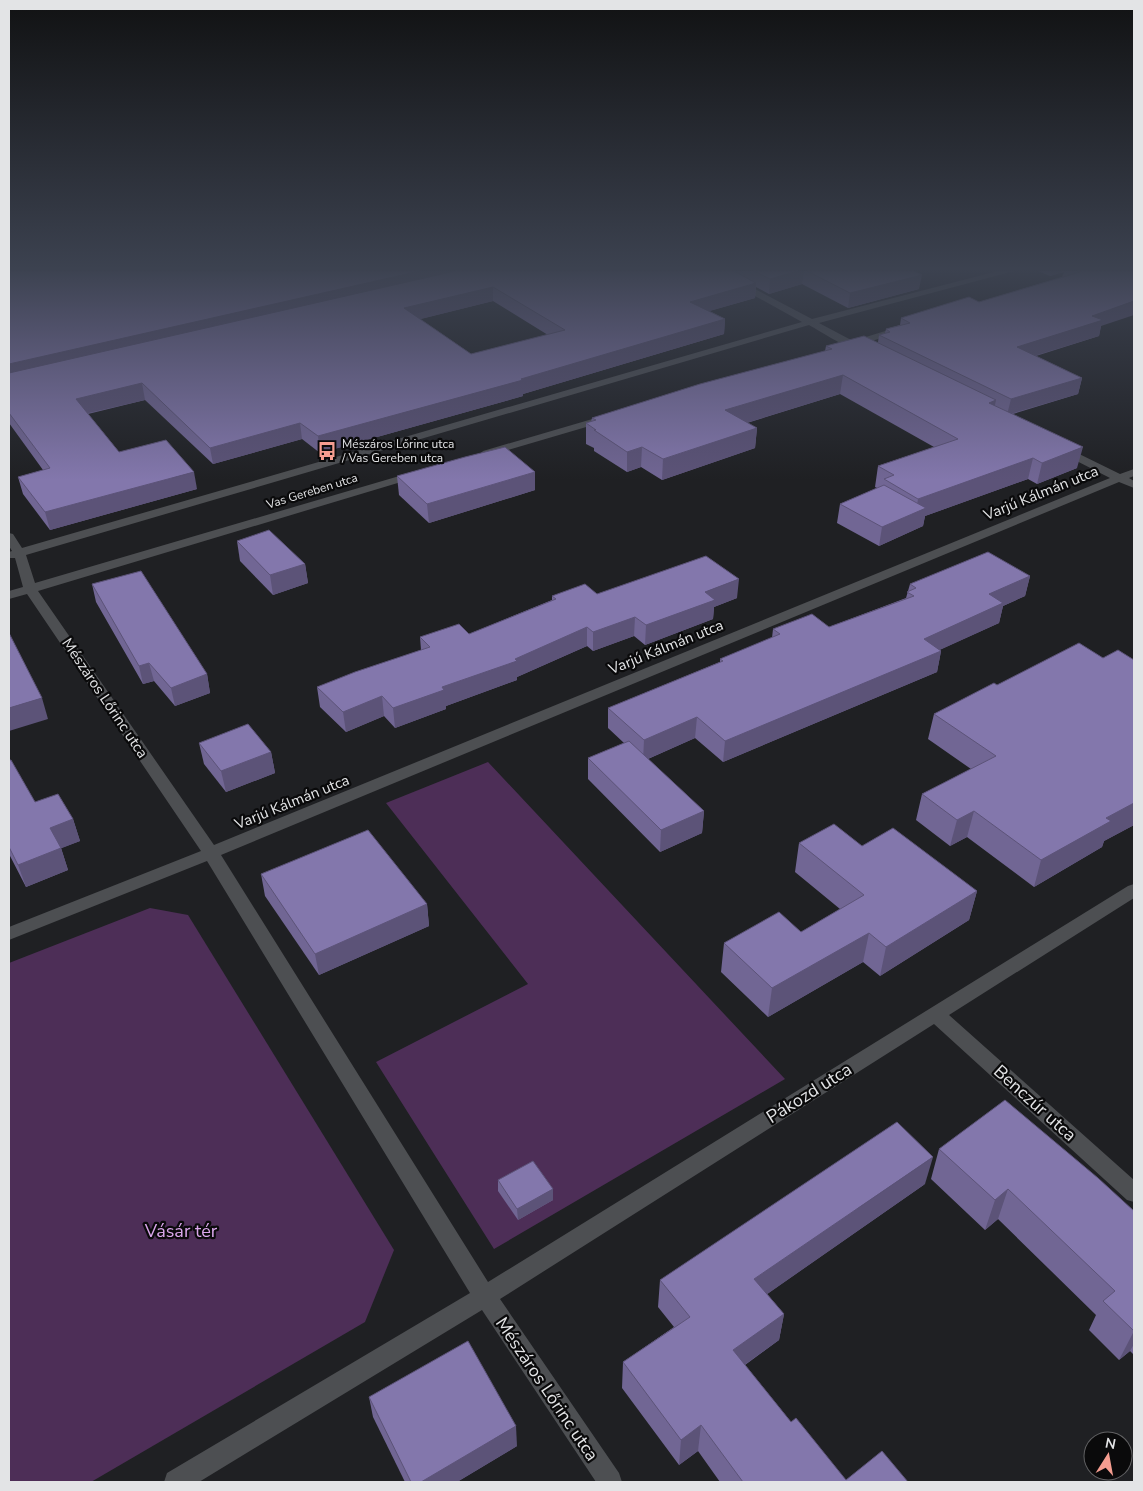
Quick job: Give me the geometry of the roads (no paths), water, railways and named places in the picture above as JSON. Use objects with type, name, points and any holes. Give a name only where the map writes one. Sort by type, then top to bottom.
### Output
[{"type":"street","name":"Vas Gereben utca","points":[[14,554],[747,341]]},
{"type":"street","points":[[846,341],[870,353]]},
{"type":"street","points":[[833,350],[863,341]]},
{"type":"street","points":[[479,455],[613,416]]},
{"type":"street","points":[[1057,447],[1134,485]]},
{"type":"street","name":"Vas Gereben utca","points":[[9,595],[432,470]]},
{"type":"street","name":"Varjú Kálmán utca","points":[[211,853],[1134,472]]},
{"type":"street","name":"Mészáros Lőrinc utca","points":[[9,537],[14,554],[30,589],[211,853]]},
{"type":"street","points":[[9,934],[211,853],[485,1296],[176,1482]]},
{"type":"street","name":"Pákozd utca","points":[[485,1296],[1134,890]]},
{"type":"street","name":"Benczúr utca","points":[[935,1014],[1134,1193]]},
{"type":"street","name":"Mészáros Lőrinc utca","points":[[485,1296],[610,1482]]},
{"type":"place","name":"Mészáros Lőrinc utca / Vas Gereben utca","points":[[327,451]]},
{"type":"park label","name":"Vásár tér","points":[[181,1231]]}]
